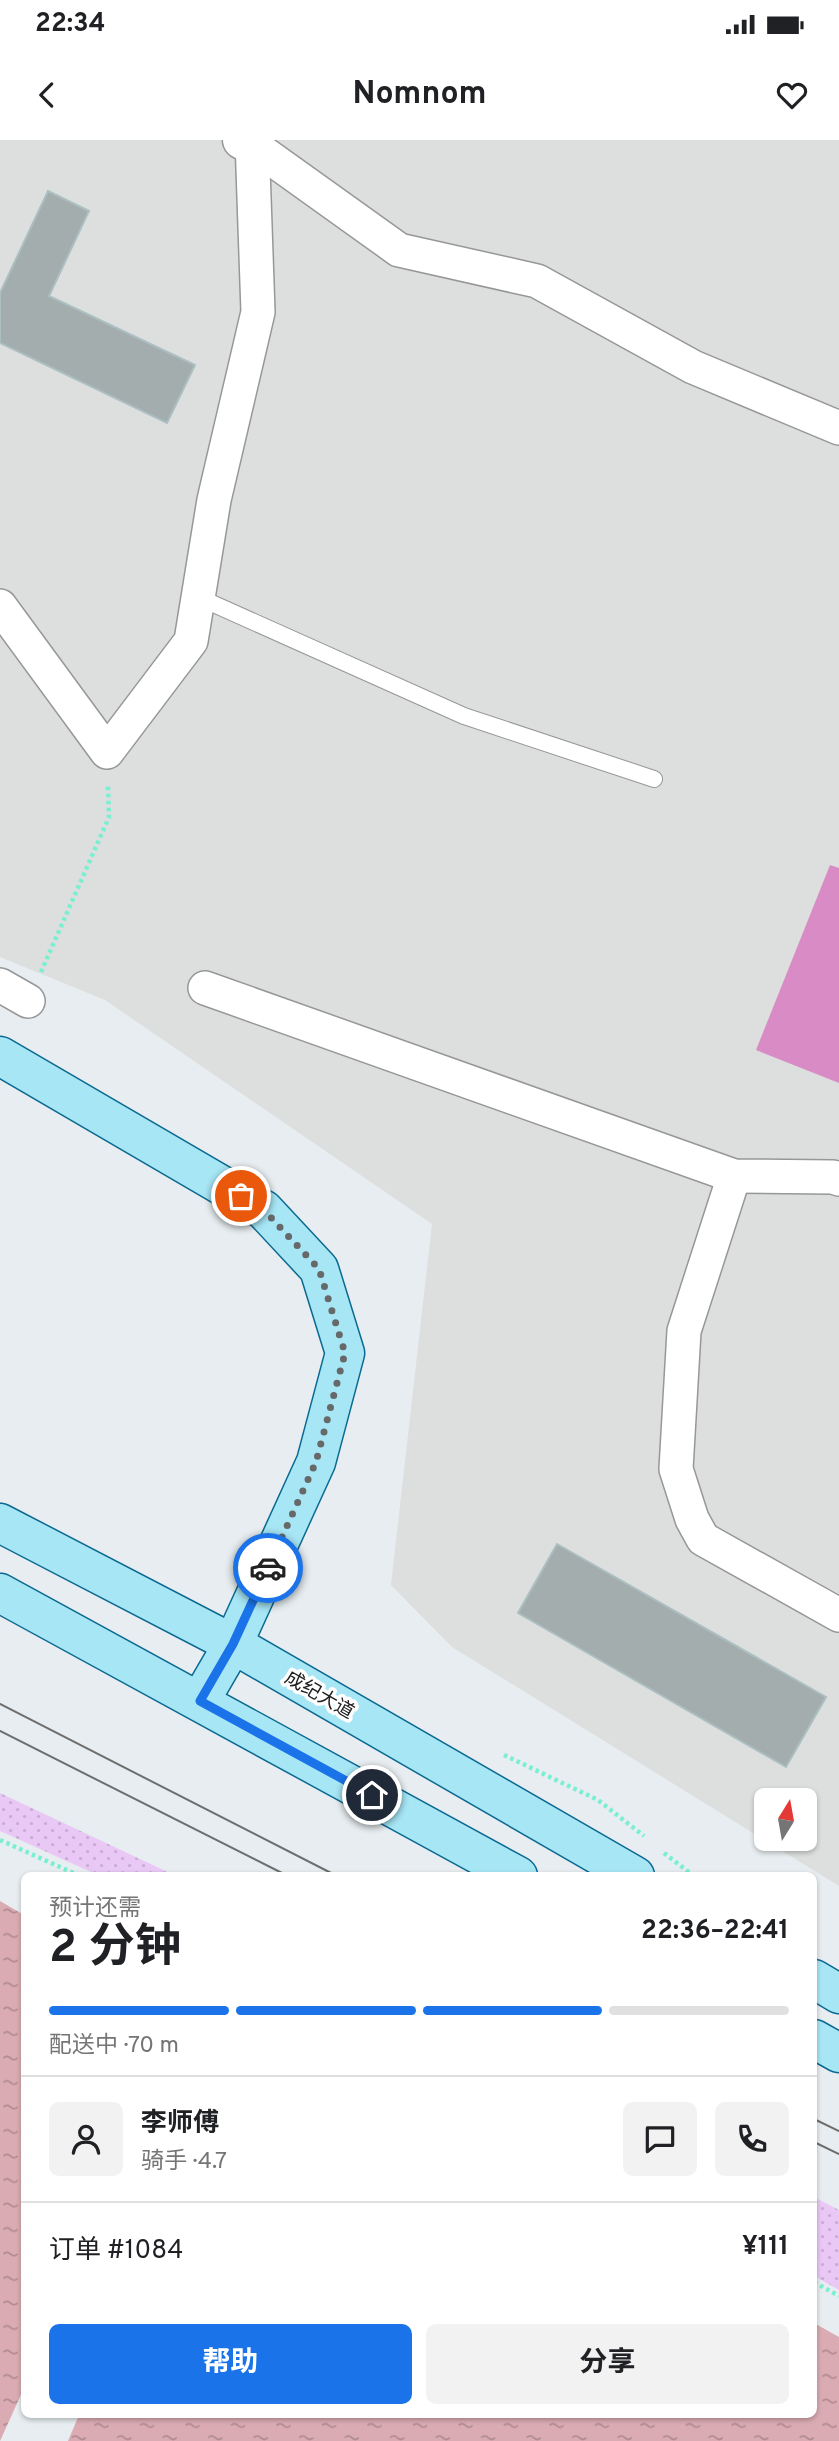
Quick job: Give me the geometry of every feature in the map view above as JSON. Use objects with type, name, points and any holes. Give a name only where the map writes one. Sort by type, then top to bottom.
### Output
[{"type":"main road","points":[[1,1055],[264,1210],[319,1269],[345,1353],[316,1462],[233,1644],[200,1701]]},
{"type":"main road","name":"成纪大道","points":[[0,1523],[233,1644],[628,1872]]},
{"type":"main road","points":[[0,1593],[511,1872]]},
{"type":"main road","points":[[817,1981],[839,1994]]},
{"type":"main road","points":[[817,2041],[839,2053]]},
{"type":"street","points":[[249,141],[399,250],[537,281],[692,368],[839,428]]},
{"type":"street","points":[[0,606],[107,752],[191,640],[214,500],[258,312],[249,141]]},
{"type":"street","points":[[205,988],[734,1176],[839,1179]]},
{"type":"street","points":[[734,1176],[684,1331],[676,1469],[692,1518],[703,1539],[839,1615]]},
{"type":"lane","points":[[198,597],[464,716],[654,779]]},
{"type":"path","points":[[14,993],[109,817],[107,752]]},
{"type":"path","points":[[0,1840],[71,1872]]},
{"type":"path","points":[[817,2284],[839,2296]]},
{"type":"shaded area","points":[[0,140],[839,140],[839,1886],[784,1852],[817,1852],[817,1788],[754,1788],[754,1834],[452,1647],[391,1585],[432,1224],[105,1000],[0,957]]},
{"type":"shaded area","points":[[830,865],[839,868],[839,1083],[756,1050]]},
{"type":"shaded area","points":[[0,1793],[168,1872],[91,1872],[0,1831]]},
{"type":"shaded area","points":[[817,2199],[839,2210],[839,2290],[817,2278]]},
{"type":"water","points":[[0,1901],[21,1913],[21,2395],[0,2441]]},
{"type":"water","points":[[817,2325],[839,2337],[839,2441],[68,2441],[78,2418],[817,2418]]},
{"type":"building","points":[[48,191],[89,211],[49,296],[195,365],[167,423],[0,343],[0,293]]},
{"type":"building","points":[[557,1544],[826,1697],[786,1767],[518,1613]]},
{"type":"tram line","points":[[0,1704],[329,1872]]},
{"type":"tram line","points":[[0,1731],[280,1872]]},
{"type":"tram line","points":[[817,2120],[839,2131]]},
{"type":"tram line","points":[[817,2143],[839,2154]]},
{"type":"way so far","points":[[241,1196],[264,1210],[319,1269],[345,1353],[316,1462],[268,1568]]},
{"type":"route","points":[[268,1568],[233,1644],[200,1701],[372,1795]]}]
